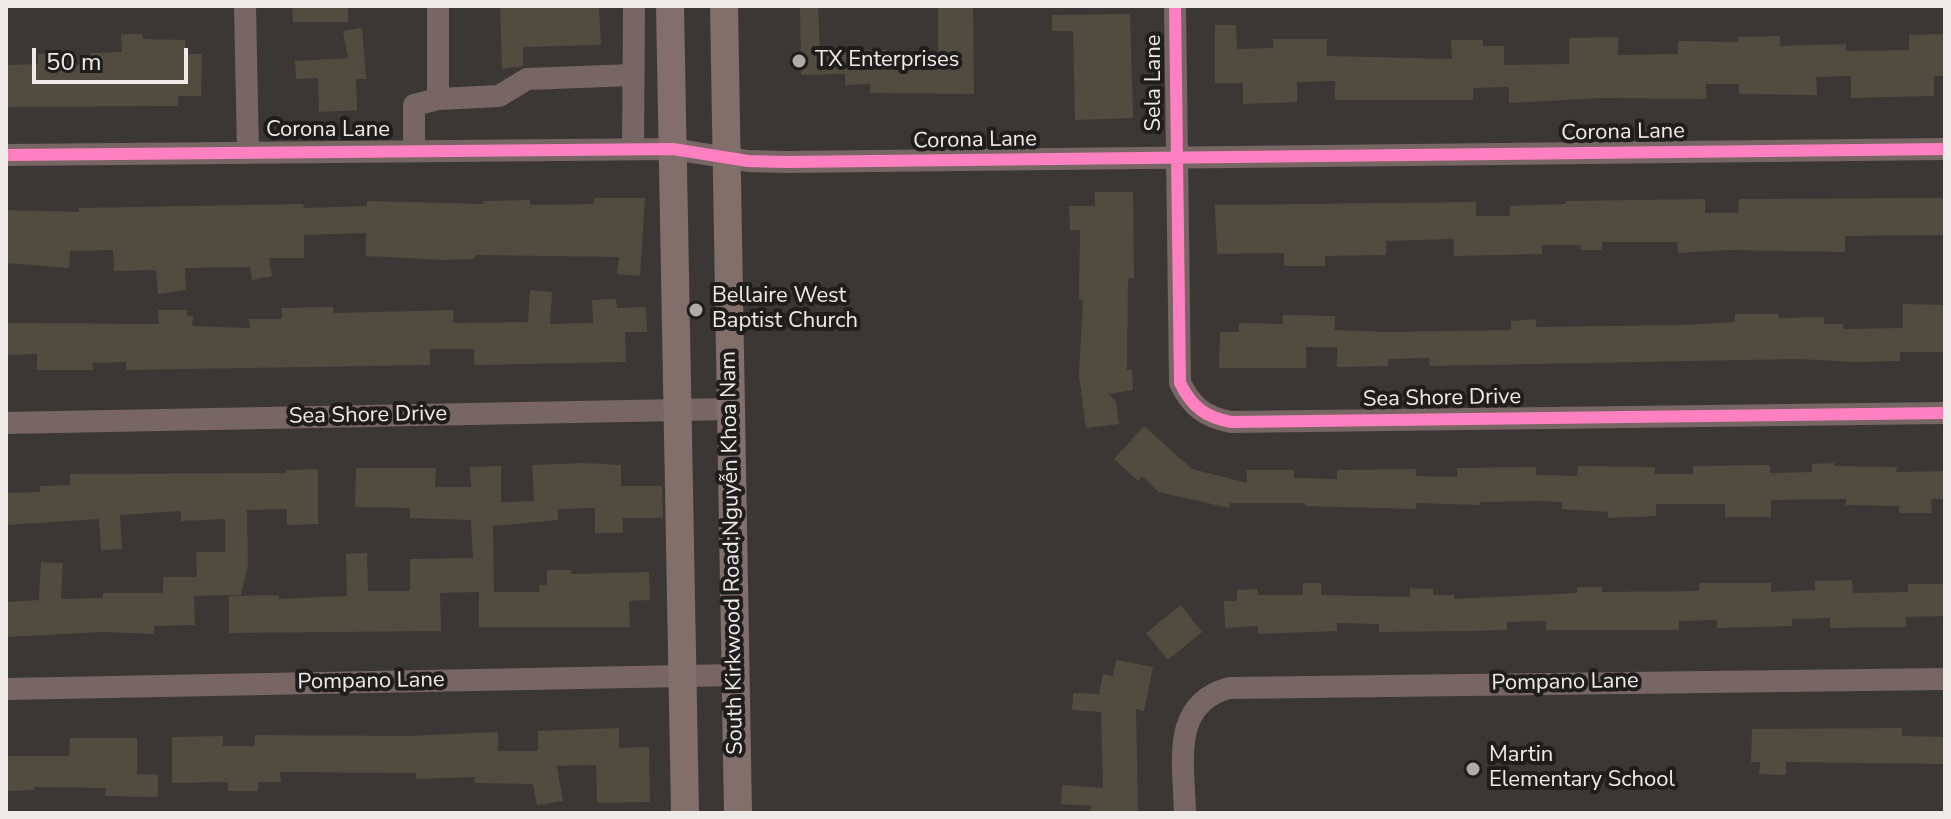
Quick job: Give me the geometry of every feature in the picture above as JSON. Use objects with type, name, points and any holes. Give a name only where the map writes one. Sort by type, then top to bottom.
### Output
[{"type":"main road","points":[[670,6],[685,813]]},
{"type":"main road","name":"South Kirkwood Road;Nguyễn Khoa Nam","points":[[724,6],[724,158],[738,813]]},
{"type":"street","points":[[245,6],[248,152]]},
{"type":"street","points":[[438,6],[438,99]]},
{"type":"street","points":[[633,149],[634,6]]},
{"type":"street","name":"Sela Lane","points":[[1175,6],[1175,159]]},
{"type":"street","points":[[414,151],[414,105],[438,99],[499,96],[527,79],[632,75]]},
{"type":"street","name":"Corona Lane","points":[[6,155],[673,149],[724,158],[786,162],[1945,149]]},
{"type":"street","name":"Sea Shore Drive","points":[[1175,159],[1180,383],[1195,408],[1208,417],[1231,422],[1945,413]]},
{"type":"street","name":"Sea Shore Drive","points":[[6,423],[730,409]]},
{"type":"street","name":"Pompano Lane","points":[[6,689],[736,675]]},
{"type":"street","name":"Pompano Lane","points":[[1185,813],[1184,738],[1193,710],[1214,692],[1229,688],[1945,679]]},
{"type":"building","points":[[292,6],[348,6],[348,22],[293,22]]},
{"type":"building","points":[[500,6],[599,6],[601,45],[523,47],[523,66],[502,69]]},
{"type":"building","points":[[800,6],[818,6],[820,51],[887,50],[888,67],[895,67],[895,70],[938,70],[938,6],[973,6],[974,94],[870,93],[870,84],[845,85],[845,74],[801,75]]},
{"type":"building","points":[[1130,14],[1133,118],[1075,120],[1073,31],[1052,31],[1052,15]]},
{"type":"building","points":[[1215,25],[1236,25],[1237,49],[1273,48],[1273,39],[1327,39],[1327,56],[1452,59],[1451,40],[1483,40],[1483,46],[1504,46],[1504,65],[1569,64],[1569,38],[1618,37],[1618,55],[1678,54],[1678,41],[1738,42],[1738,37],[1780,36],[1780,46],[1846,44],[1846,51],[1909,50],[1909,35],[1945,34],[1945,76],[1934,76],[1934,96],[1851,98],[1851,76],[1816,77],[1817,95],[1739,94],[1739,84],[1706,84],[1706,99],[1602,98],[1509,103],[1509,87],[1473,88],[1473,100],[1335,100],[1335,81],[1297,82],[1297,102],[1243,104],[1243,83],[1215,83]]},
{"type":"building","points":[[362,28],[366,79],[356,79],[357,110],[319,112],[318,78],[296,79],[295,61],[348,58],[343,31]]},
{"type":"building","points":[[121,34],[142,34],[143,39],[185,40],[185,54],[202,54],[201,96],[178,96],[178,106],[6,107],[6,65],[38,64],[38,54],[59,54],[59,64],[90,65],[90,53],[122,52]]},
{"type":"building","points":[[1095,192],[1133,192],[1134,278],[1128,278],[1127,370],[1132,370],[1133,390],[1108,394],[1116,401],[1119,424],[1086,428],[1079,376],[1083,300],[1079,300],[1080,230],[1070,230],[1069,206],[1095,206]]},
{"type":"building","points":[[594,198],[645,198],[640,276],[617,274],[619,257],[475,255],[475,259],[443,260],[366,256],[366,233],[304,235],[304,258],[269,258],[272,276],[252,280],[250,267],[185,268],[186,290],[158,294],[156,270],[114,271],[113,250],[70,251],[69,268],[6,263],[6,210],[79,212],[79,208],[303,204],[304,208],[367,206],[367,201],[483,204],[483,201],[530,200],[530,205],[594,204]]},
{"type":"building","points":[[1945,198],[1945,235],[1845,236],[1845,252],[1729,250],[1678,253],[1677,242],[1602,242],[1602,250],[1581,250],[1581,245],[1542,245],[1542,254],[1454,256],[1454,239],[1386,241],[1386,255],[1325,256],[1325,266],[1284,266],[1284,253],[1217,254],[1215,205],[1476,202],[1476,216],[1510,216],[1510,206],[1566,204],[1566,201],[1705,199],[1705,213],[1738,213],[1739,199]]},
{"type":"building","points":[[530,290],[552,292],[550,324],[593,323],[592,300],[616,299],[617,308],[646,307],[647,332],[625,332],[626,362],[474,365],[474,349],[430,349],[430,365],[126,370],[126,362],[92,363],[93,370],[37,370],[37,354],[6,355],[6,323],[159,324],[158,310],[187,310],[187,316],[193,316],[192,326],[250,328],[249,319],[282,319],[282,308],[333,307],[333,313],[453,310],[454,323],[528,322]]},
{"type":"building","points":[[1903,304],[1945,305],[1945,352],[1900,352],[1900,361],[1797,359],[1430,366],[1429,358],[1388,359],[1388,366],[1337,367],[1337,347],[1306,347],[1306,368],[1219,368],[1220,332],[1239,332],[1239,323],[1283,324],[1283,315],[1335,316],[1335,330],[1387,332],[1511,330],[1511,321],[1536,319],[1536,327],[1684,325],[1735,322],[1735,314],[1778,314],[1779,318],[1824,317],[1824,324],[1843,324],[1843,329],[1903,328]]},
{"type":"building","points":[[1144,426],[1192,469],[1247,483],[1247,470],[1294,470],[1294,478],[1337,479],[1337,470],[1416,469],[1416,476],[1457,477],[1457,468],[1536,467],[1536,475],[1577,476],[1578,466],[1655,467],[1655,474],[1693,474],[1693,466],[1770,465],[1770,473],[1812,472],[1812,464],[1834,463],[1834,466],[1897,467],[1896,472],[1945,471],[1945,499],[1931,499],[1932,513],[1899,513],[1899,506],[1846,505],[1846,499],[1771,500],[1771,517],[1725,517],[1725,504],[1656,504],[1656,516],[1608,518],[1608,512],[1562,509],[1562,502],[1537,501],[1480,502],[1480,505],[1416,503],[1416,509],[1305,506],[1305,503],[1230,503],[1229,508],[1159,492],[1142,476],[1138,481],[1114,459]]},
{"type":"building","points":[[532,465],[621,465],[621,486],[662,486],[663,518],[623,518],[623,533],[595,533],[595,508],[558,509],[558,520],[493,526],[494,592],[539,592],[539,585],[547,585],[547,570],[571,570],[571,574],[649,572],[650,600],[629,601],[630,627],[479,627],[479,592],[440,593],[441,631],[229,633],[229,596],[279,595],[279,599],[347,596],[346,554],[367,553],[368,591],[410,591],[410,559],[473,558],[471,520],[410,518],[410,508],[355,507],[356,468],[436,468],[435,487],[471,487],[470,467],[501,466],[501,502],[534,501]]},
{"type":"building","points":[[318,469],[318,524],[287,525],[287,509],[247,510],[248,565],[241,595],[194,596],[195,625],[154,626],[154,634],[102,632],[6,637],[6,602],[39,600],[41,562],[63,563],[61,599],[103,598],[103,593],[163,593],[163,577],[197,577],[196,552],[225,552],[225,519],[181,521],[181,511],[120,515],[122,549],[101,550],[99,519],[6,525],[6,493],[40,492],[40,486],[70,485],[70,474],[286,473],[286,470]]},
{"type":"building","points":[[1852,580],[1853,593],[1908,592],[1908,584],[1945,584],[1945,616],[1906,617],[1906,627],[1830,628],[1830,618],[1792,619],[1792,626],[1717,628],[1717,620],[1679,621],[1679,630],[1546,630],[1546,621],[1507,622],[1507,630],[1467,631],[1379,632],[1379,624],[1337,623],[1337,631],[1258,634],[1258,626],[1225,628],[1224,601],[1237,601],[1237,590],[1257,589],[1258,595],[1303,595],[1303,583],[1321,583],[1321,595],[1410,597],[1410,588],[1433,589],[1433,595],[1454,595],[1454,599],[1577,593],[1577,587],[1602,587],[1602,592],[1699,591],[1699,583],[1771,583],[1771,592],[1815,590],[1815,581]]},
{"type":"building","points":[[1181,605],[1202,632],[1168,660],[1146,633]]},
{"type":"building","points":[[1116,660],[1153,667],[1144,711],[1136,709],[1138,813],[1091,813],[1091,806],[1061,804],[1062,785],[1103,788],[1101,712],[1072,710],[1073,693],[1099,694],[1103,674],[1113,676]]},
{"type":"building","points":[[619,728],[619,748],[649,747],[650,802],[597,803],[596,765],[557,766],[563,801],[537,805],[533,784],[474,783],[475,777],[416,779],[416,773],[280,772],[281,782],[258,782],[258,791],[228,791],[228,782],[172,783],[172,737],[223,736],[223,746],[255,746],[255,735],[407,736],[498,732],[498,751],[538,751],[538,731]]},
{"type":"building","points":[[1902,728],[1902,736],[1945,737],[1945,764],[1786,762],[1786,775],[1759,774],[1760,762],[1751,762],[1752,729]]},
{"type":"building","points":[[70,738],[137,738],[137,774],[158,775],[158,797],[105,796],[106,788],[34,787],[34,790],[6,791],[6,756],[69,756]]},
{"type":"cycle path","points":[[1175,6],[1180,383],[1189,399],[1207,414],[1231,422],[1945,413]]},
{"type":"cycle path","points":[[6,155],[673,149],[748,161],[786,162],[1945,149]]},
{"type":"place","name":"TX Enterprises","points":[[799,61]]},
{"type":"place","name":"Bellaire West Baptist Church","points":[[696,310]]},
{"type":"place","name":"Martin Elementary School","points":[[1473,769]]}]
